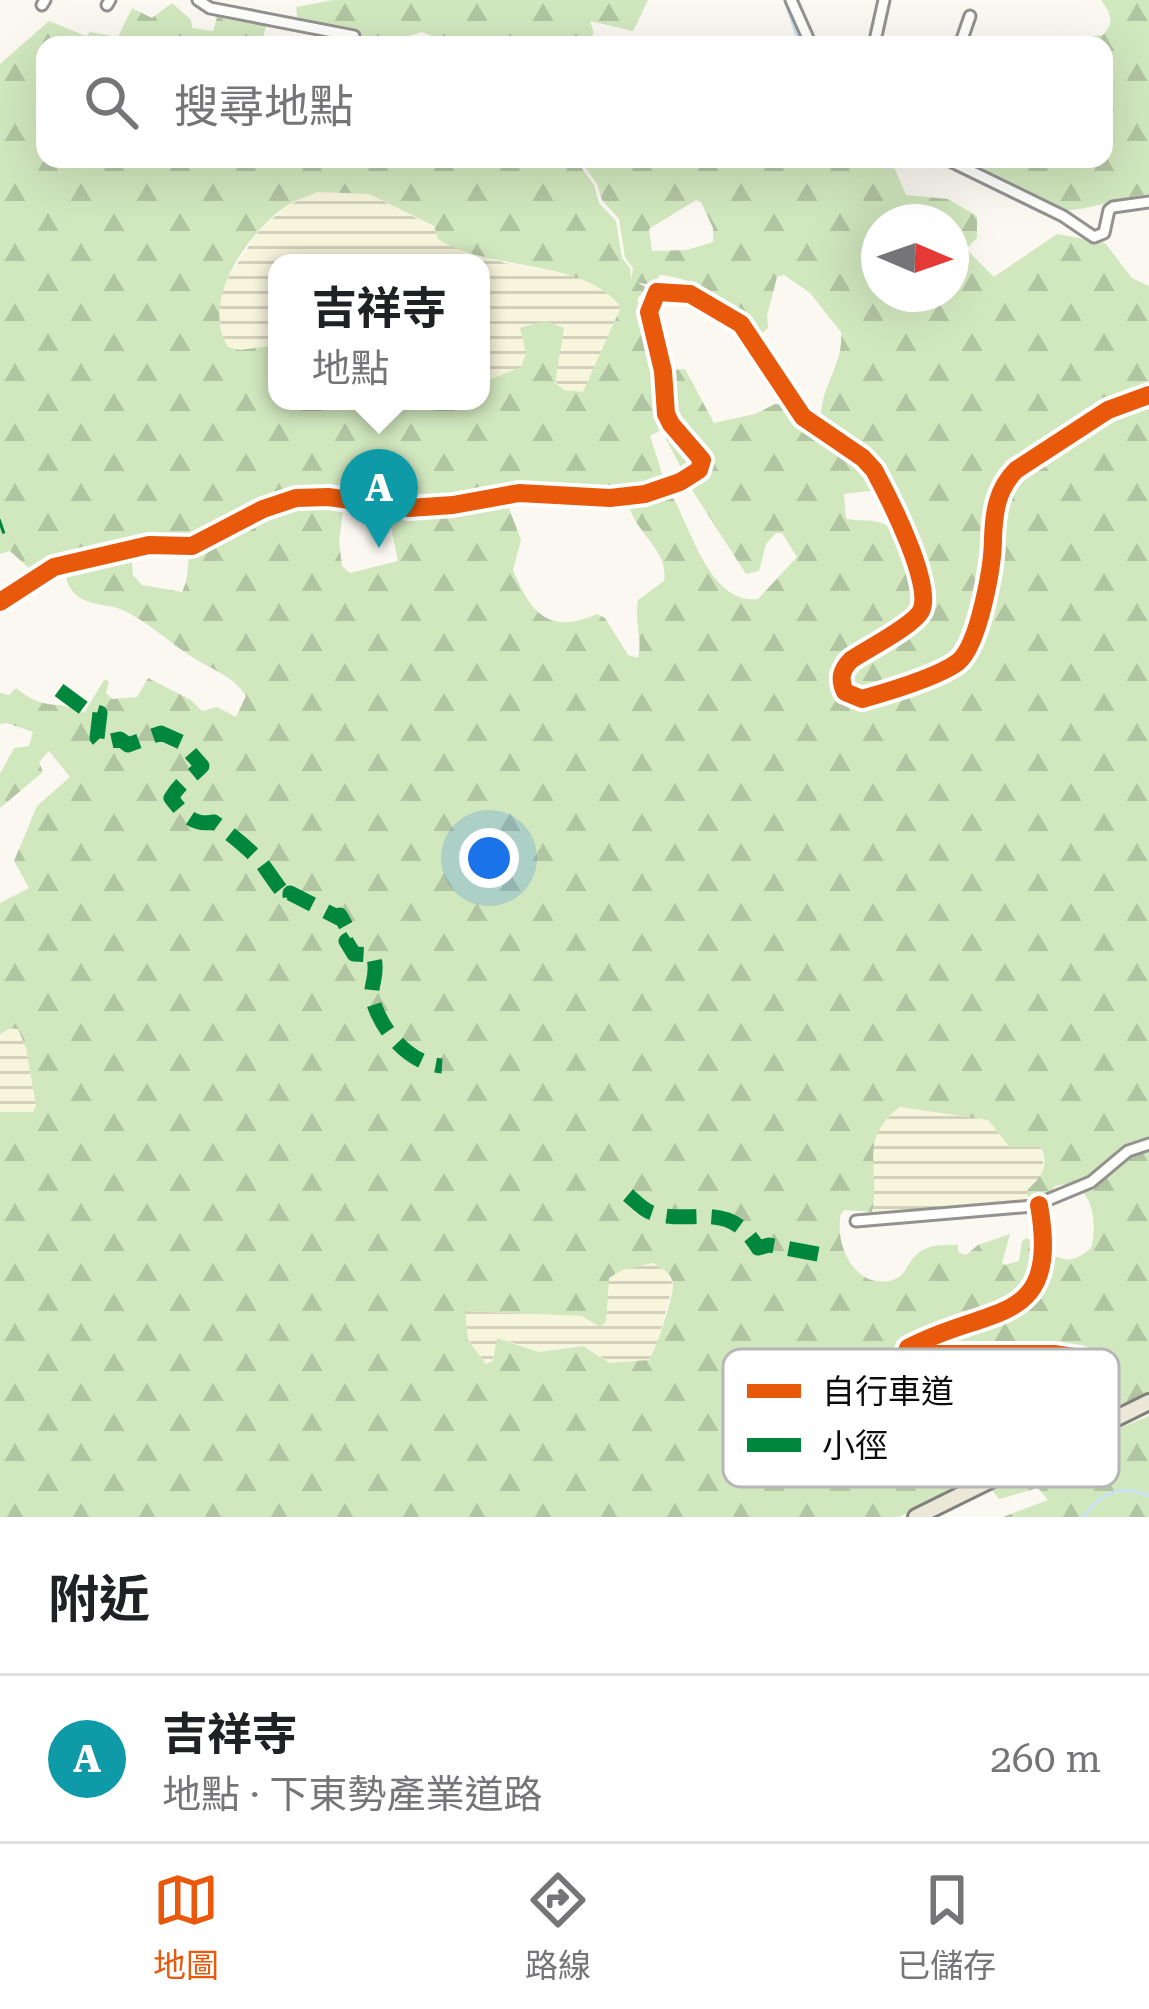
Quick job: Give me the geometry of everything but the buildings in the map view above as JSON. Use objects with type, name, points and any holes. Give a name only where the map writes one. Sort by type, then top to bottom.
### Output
[{"type":"main road","points":[[1119,1416],[1149,1402]]},
{"type":"main road","points":[[916,1517],[974,1487]]},
{"type":"street","points":[[198,0],[210,8],[354,35]]},
{"type":"street","points":[[791,0],[807,36]]},
{"type":"street","points":[[876,36],[884,0]]},
{"type":"street","points":[[963,36],[970,16]]},
{"type":"street","points":[[964,168],[1063,216],[1094,237],[1104,232],[1113,207],[1149,202]]},
{"type":"street","points":[[0,602],[54,567],[149,545],[192,546],[263,509],[296,498],[409,508],[520,494],[610,499],[645,494],[694,475],[703,460],[666,414],[663,370],[649,312],[657,292],[690,294],[741,324],[803,417],[874,470],[921,569],[924,596],[918,615],[843,670],[845,692],[862,699],[943,669],[967,652],[975,633],[998,497],[1016,470],[1108,410],[1149,395]]},
{"type":"street","points":[[856,1221],[1039,1205],[1090,1182],[1128,1151],[1149,1144]]},
{"type":"street","points":[[911,1349],[963,1322],[1005,1313],[1035,1288],[1045,1249],[1039,1205]]},
{"type":"shaded area","points":[[317,192],[369,194],[486,254],[268,254],[268,346],[227,347],[218,304],[227,280],[258,232],[285,207]]},
{"type":"shaded area","points":[[490,256],[504,263],[571,275],[610,293],[621,307],[584,392],[564,390],[526,353],[522,367],[490,379]]},
{"type":"shaded area","points":[[18,1029],[26,1048],[36,1105],[33,1112],[0,1112],[0,1034]]},
{"type":"shaded area","points":[[899,1107],[988,1120],[1010,1147],[1041,1147],[1044,1170],[1042,1178],[1030,1186],[1030,1205],[872,1212],[877,1129]]},
{"type":"shaded area","points":[[653,1263],[667,1272],[673,1285],[649,1360],[610,1363],[589,1348],[573,1345],[538,1352],[508,1341],[486,1364],[468,1339],[464,1311],[582,1316],[606,1322],[608,1278]]},
{"type":"green space","points":[[333,0],[648,0],[633,31],[590,21],[592,36],[432,36],[422,32],[362,36],[298,25],[296,7]]},
{"type":"green space","points":[[1101,0],[1149,0],[1149,194],[1061,210],[978,168],[1113,168],[1113,36],[1094,36],[1103,35],[1109,26]]},
{"type":"green space","points":[[172,3],[191,20],[192,28],[213,31],[217,17],[266,26],[264,36],[118,36],[132,8],[152,18]]},
{"type":"green space","points":[[49,21],[86,36],[36,36],[36,168],[582,168],[599,203],[616,221],[622,258],[630,268],[631,280],[633,268],[625,257],[619,219],[602,200],[585,168],[894,168],[906,195],[957,204],[861,204],[861,312],[969,312],[969,252],[994,277],[1057,234],[1105,243],[1132,278],[1149,286],[1149,391],[1122,398],[1015,467],[997,495],[988,560],[963,651],[953,660],[860,696],[847,691],[845,672],[853,662],[917,623],[928,603],[928,581],[879,469],[861,446],[821,416],[841,332],[810,293],[784,275],[777,277],[768,328],[761,334],[743,313],[701,287],[660,275],[652,286],[637,282],[647,288],[637,299],[648,325],[666,418],[663,429],[650,436],[663,476],[660,483],[607,490],[520,488],[435,500],[296,494],[191,541],[151,537],[109,553],[31,570],[10,551],[0,554],[0,64]],"holes":[[[696,200],[713,228],[713,242],[687,250],[652,251],[649,229]]]},
{"type":"green space","points":[[969,211],[977,216],[977,238],[969,246]]},
{"type":"green space","points":[[685,369],[714,423],[775,404],[789,406],[807,426],[861,460],[877,485],[876,490],[844,494],[846,519],[880,522],[893,530],[914,565],[919,593],[917,606],[905,622],[848,659],[843,694],[854,702],[958,667],[975,638],[995,521],[1007,484],[1019,471],[1125,405],[1149,399],[1149,1395],[1119,1410],[1119,1349],[723,1349],[723,1487],[960,1487],[899,1517],[0,1517],[0,1112],[33,1112],[36,1105],[18,1029],[0,1034],[0,903],[29,888],[14,861],[37,806],[70,777],[49,751],[39,762],[43,772],[0,808],[0,774],[14,748],[29,746],[33,732],[0,724],[0,693],[9,695],[16,688],[43,703],[84,713],[104,680],[109,681],[106,693],[112,699],[137,697],[148,678],[191,700],[202,711],[217,707],[236,717],[246,696],[226,677],[133,615],[74,593],[66,567],[138,548],[133,575],[142,585],[182,592],[191,549],[268,512],[312,501],[330,503],[343,511],[339,542],[342,566],[350,573],[398,561],[388,513],[507,503],[521,540],[513,570],[535,609],[554,621],[566,622],[597,614],[605,618],[628,655],[638,658],[638,600],[664,581],[664,570],[628,500],[667,492],[672,496],[704,562],[727,590],[741,598],[758,599],[797,557],[782,533],[776,533],[766,544],[759,571],[746,574],[694,493],[664,435],[674,370]],"holes":[[[900,1107],[988,1120],[1010,1147],[1041,1147],[1044,1166],[1027,1190],[1030,1205],[1046,1199],[1055,1186],[1067,1185],[1084,1194],[1093,1214],[1091,1248],[1065,1259],[1027,1238],[1022,1241],[1019,1261],[1005,1265],[1010,1234],[978,1245],[966,1255],[958,1252],[958,1245],[926,1248],[903,1273],[888,1281],[876,1281],[856,1270],[840,1237],[841,1214],[844,1210],[872,1212],[873,1155],[887,1119]],[[653,1263],[666,1271],[673,1290],[649,1360],[610,1363],[583,1346],[538,1352],[497,1338],[493,1361],[486,1364],[468,1340],[465,1311],[582,1316],[600,1327],[606,1322],[609,1278]]]},
{"type":"green space","points":[[1149,1416],[1149,1517],[1003,1517],[1048,1500],[1038,1488],[999,1499],[991,1489],[994,1487],[1119,1487],[1119,1428]]},
{"type":"waterway","points":[[785,0],[797,36]]},
{"type":"waterway","points":[[1083,1517],[1112,1493],[1149,1496]]},
{"type":"marked path","points":[[59,690],[85,709],[100,713],[97,738],[102,743],[120,739],[128,745],[161,733],[181,742],[202,766],[171,798],[189,818],[214,822],[244,845],[290,899],[290,893],[340,915],[352,937],[346,941],[354,954],[373,955],[373,1001],[383,1024],[408,1052],[442,1066]]},
{"type":"marked path","points":[[628,1195],[652,1213],[735,1223],[758,1248],[769,1245],[823,1255]]},
{"type":"cycle path","points":[[0,602],[54,567],[149,545],[192,546],[263,509],[296,498],[328,497],[409,508],[519,493],[610,498],[645,494],[680,482],[699,470],[702,460],[666,414],[663,371],[649,312],[657,292],[690,294],[741,324],[803,417],[874,470],[908,540],[921,582],[921,611],[845,667],[845,692],[862,699],[938,673],[966,653],[987,585],[998,501],[1016,470],[1108,410],[1149,395]]},
{"type":"cycle path","points":[[908,1349],[1012,1307],[1029,1293],[1039,1273],[1043,1245],[1039,1205]]},
{"type":"place","name":"吉祥寺","points":[[379,548]]}]
